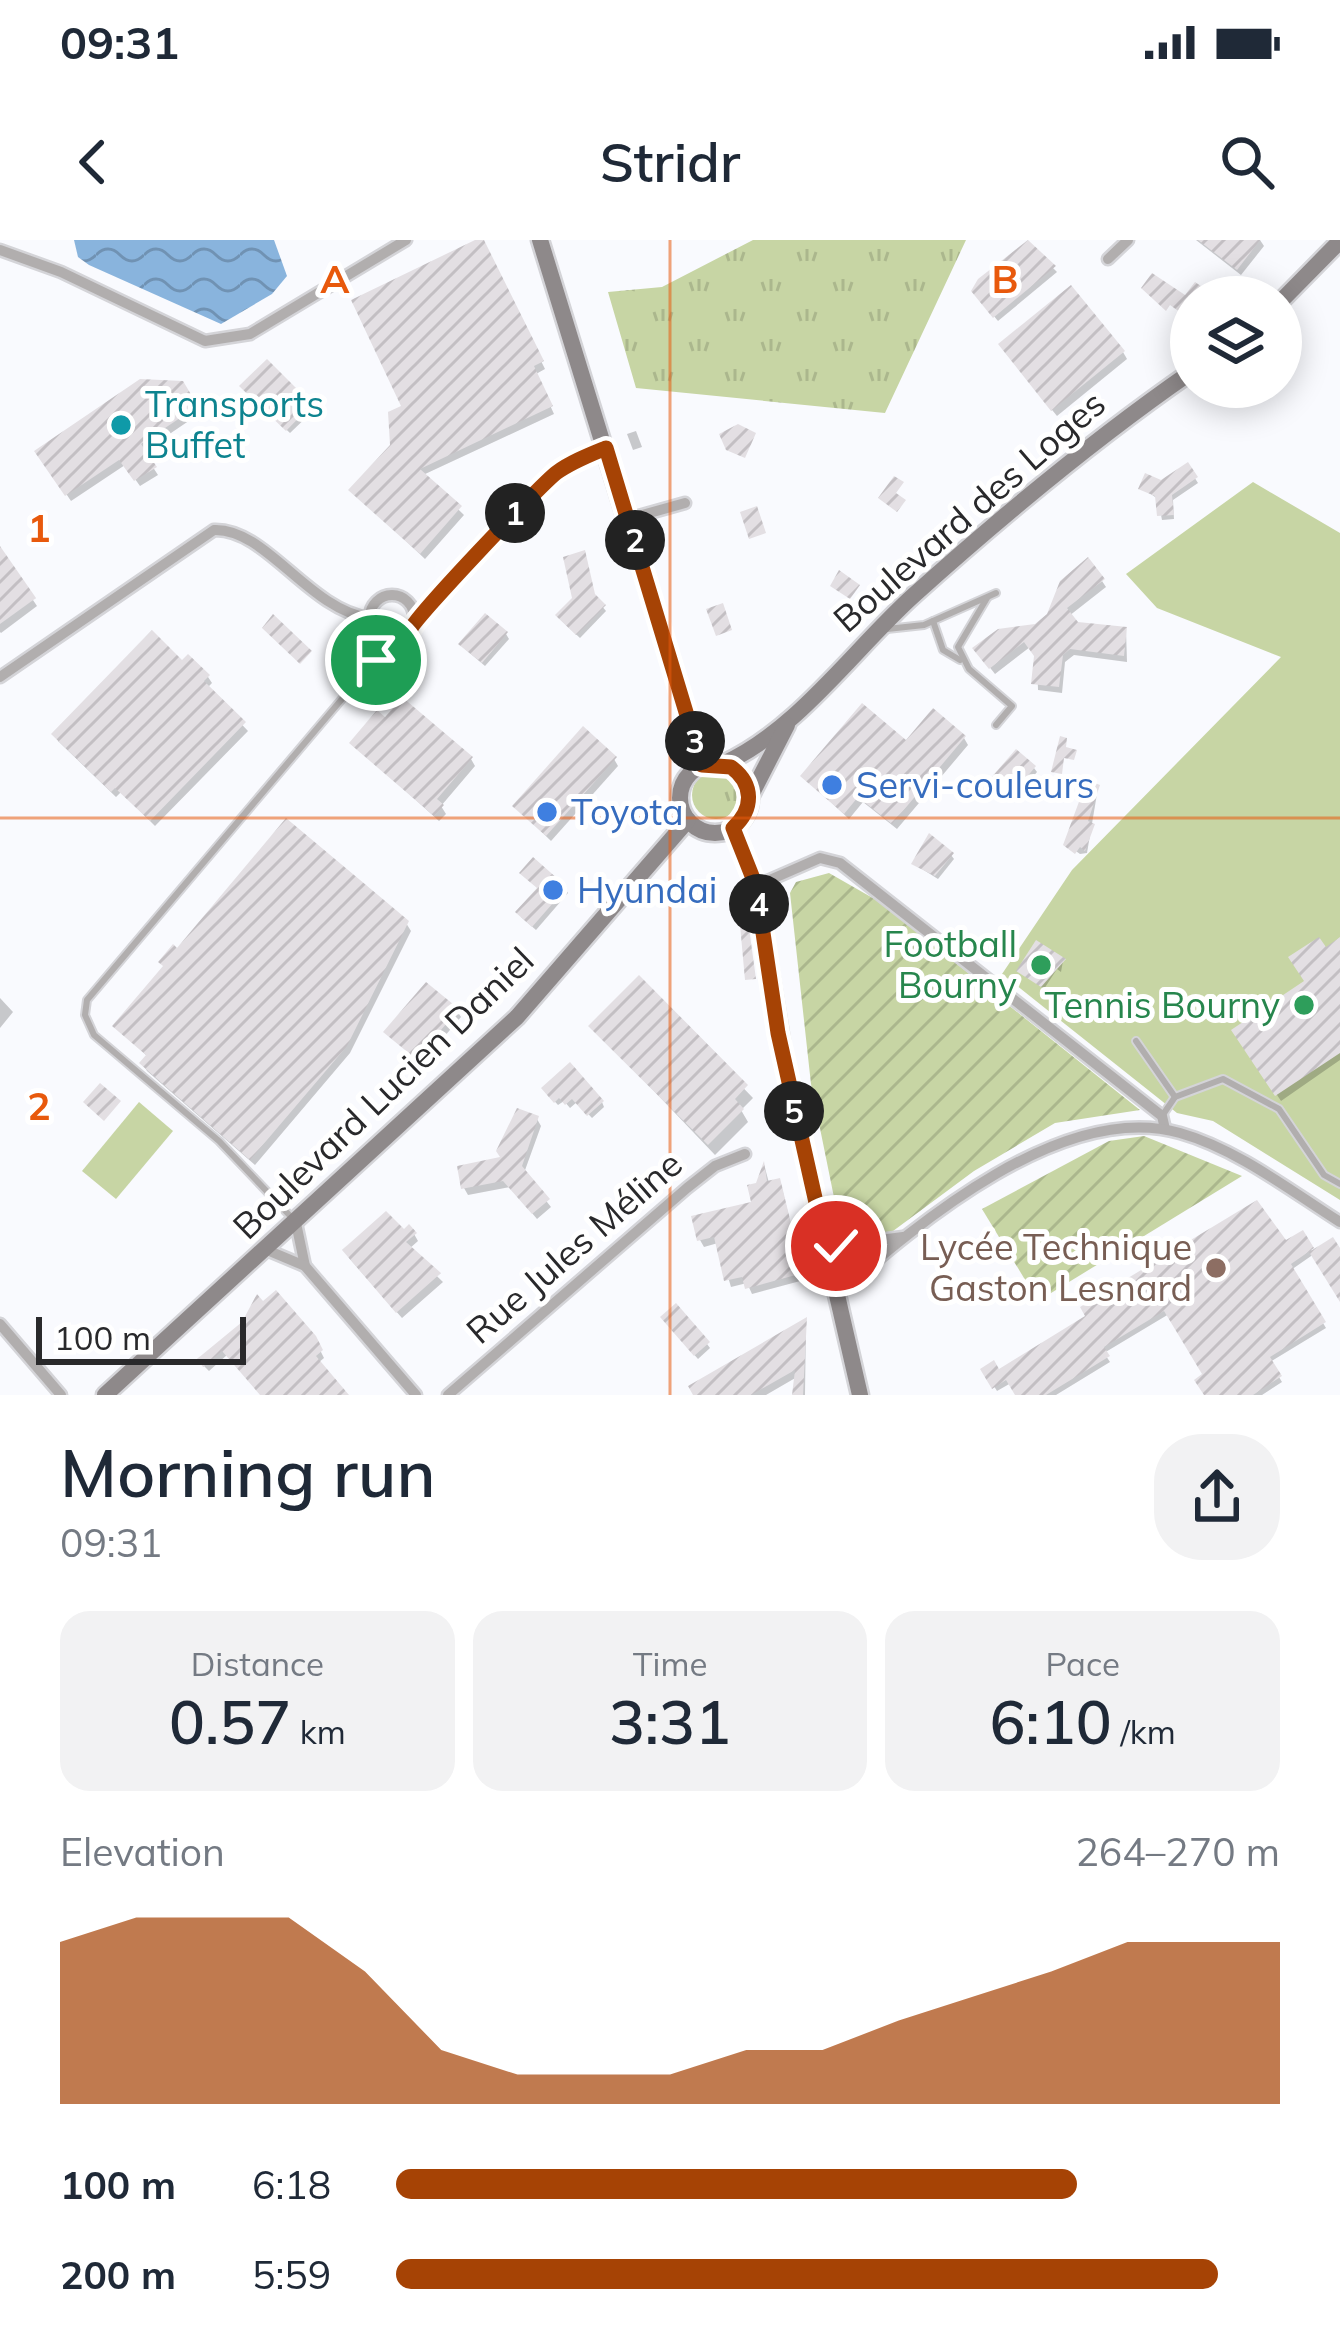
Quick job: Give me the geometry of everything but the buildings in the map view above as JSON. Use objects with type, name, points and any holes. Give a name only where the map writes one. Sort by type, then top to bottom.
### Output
[{"type":"main road","points":[[540,240],[702,765]]},
{"type":"main road","points":[[1302,280],[1340,241]]},
{"type":"main road","name":"Boulevard des Loges","points":[[723,764],[798,709],[878,629],[1064,462],[1170,387]]},
{"type":"main road","name":"Boulevard des Loges","points":[[750,797],[763,763],[798,709]]},
{"type":"main road","points":[[723,764],[739,772],[750,797],[733,828],[714,833],[688,820],[681,789],[702,765],[723,764]]},
{"type":"main road","name":"Boulevard Lucien Daniel","points":[[105,1395],[517,1018],[688,820]]},
{"type":"main road","points":[[733,828],[756,886],[778,1033],[860,1395]]},
{"type":"street","points":[[0,250],[205,340],[220,342],[250,334],[406,240]]},
{"type":"street","points":[[1108,259],[1128,240]]},
{"type":"street","points":[[415,615],[442,595],[554,475],[606,448]]},
{"type":"street","points":[[628,519],[685,503]]},
{"type":"street","points":[[0,677],[214,530],[248,541],[328,606],[369,618]]},
{"type":"street","points":[[384,595],[398,595],[410,602],[415,615],[411,629],[386,639],[374,631],[369,618],[373,604],[384,595]]},
{"type":"street","points":[[756,886],[820,858],[840,863],[1163,1122],[1216,1147],[1340,1222]]},
{"type":"street","points":[[836,1295],[906,1236],[1044,1150],[1075,1136],[1163,1122]]},
{"type":"street","name":"Rue Jules Méline","points":[[448,1395],[687,1188],[715,1166],[745,1154]]},
{"type":"street","points":[[296,1222],[305,1266]]},
{"type":"street","points":[[826,1247],[906,1236]]},
{"type":"street","points":[[267,1250],[305,1266],[416,1395]]},
{"type":"street","points":[[0,1324],[61,1395]]},
{"type":"lane","points":[[878,629],[933,621],[997,593]]},
{"type":"lane","points":[[963,661],[958,647],[987,598]]},
{"type":"lane","points":[[933,621],[943,650],[963,661],[1012,706],[996,725]]},
{"type":"lane","points":[[296,1222],[219,1141],[94,1035],[85,1015],[87,1000],[376,660],[386,639]]},
{"type":"lane","points":[[1136,1041],[1174,1097]]},
{"type":"lane","points":[[1163,1122],[1174,1097],[1223,1079],[1279,1109],[1324,1175],[1340,1184]]},
{"type":"green space","points":[[753,240],[966,240],[885,413],[636,388],[608,292],[662,287]]},
{"type":"green space","points":[[1253,482],[1340,533],[1340,1200],[1213,1121],[1177,1113],[1002,974],[1072,870],[1281,657],[1157,608],[1126,574]]},
{"type":"green space","points":[[716,771],[733,778],[740,795],[733,812],[716,819],[699,812],[692,795],[699,778]]},
{"type":"green space","points":[[829,873],[878,901],[1140,1110],[1055,1123],[974,1171],[889,1234],[861,1236],[839,1222],[811,1084],[790,893],[796,882]]},
{"type":"green space","points":[[139,1102],[173,1131],[116,1199],[82,1171]]},
{"type":"green space","points":[[1144,1136],[1242,1176],[1038,1301],[982,1209],[1109,1141]]},
{"type":"water","points":[[74,240],[274,240],[287,276],[272,294],[221,324],[89,265],[78,257]]},
{"type":"place","name":"Transports Buffet","points":[[121,425]]},
{"type":"place","name":"Servi-couleurs","points":[[832,785]]},
{"type":"place","name":"Toyota","points":[[547,812]]},
{"type":"place","name":"Hyundai","points":[[553,890]]},
{"type":"place","name":"Football Bourny","points":[[1041,965]]},
{"type":"place","name":"Tennis Bourny","points":[[1304,1005]]},
{"type":"place","name":"Lycée Technique Gaston Lesnard","points":[[1216,1268]]},
{"type":"route","points":[[376,660],[386,639],[400,638],[411,629],[415,615],[442,595],[554,475],[606,448],[702,765],[731,767],[748,788],[748,809],[733,828],[756,886],[778,1033],[826,1247],[836,1246]]}]
